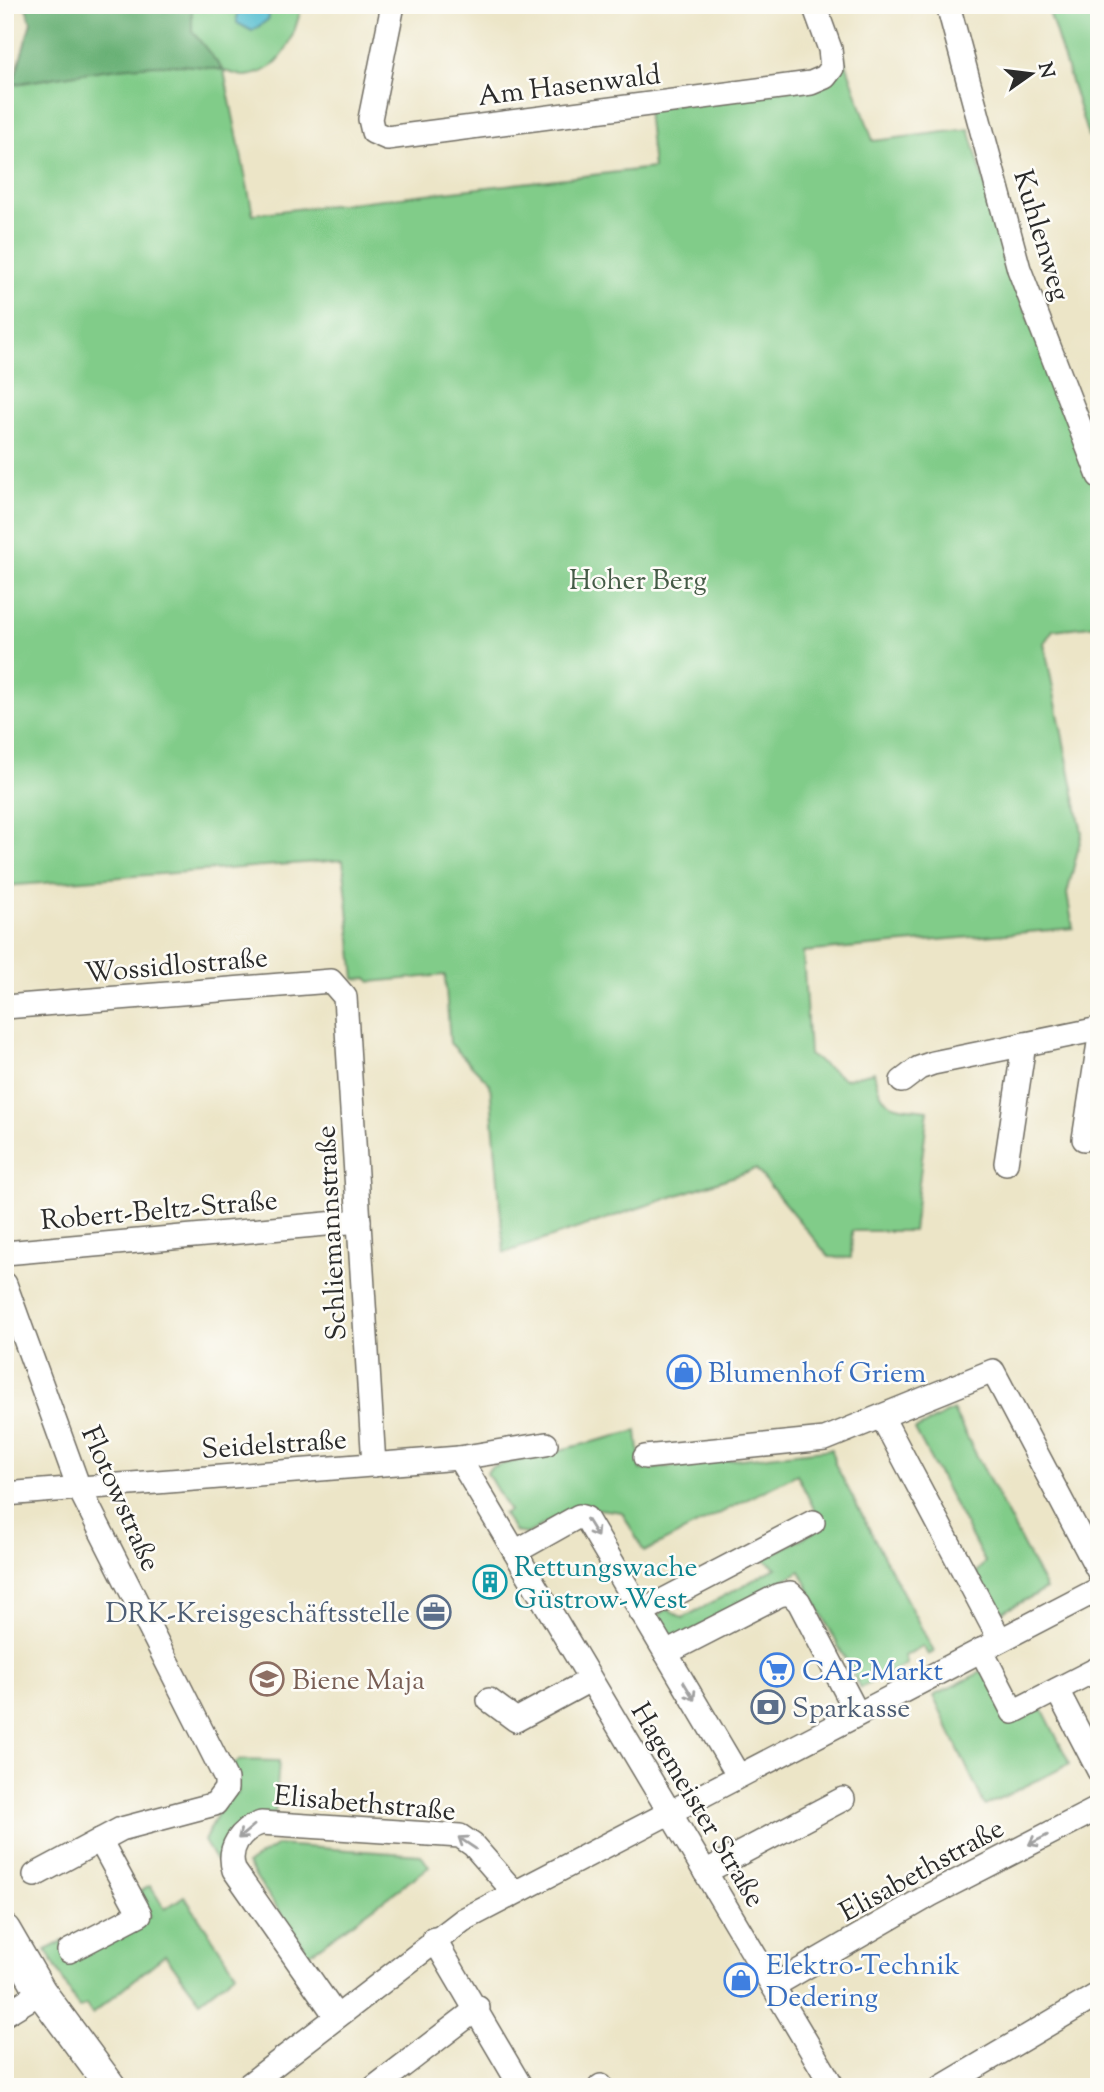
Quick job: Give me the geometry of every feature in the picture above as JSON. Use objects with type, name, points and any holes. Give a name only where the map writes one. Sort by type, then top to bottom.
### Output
[{"type":"main road","points":[[5,1930],[41,1992],[111,2087]]},
{"type":"street","name":"Am Hasenwald","points":[[393,5],[370,118],[373,132],[387,138],[811,83],[825,77],[832,68],[830,49],[814,5]]},
{"type":"street","name":"Kuhlenweg","points":[[948,5],[1018,269],[1099,477]]},
{"type":"street","name":"Wossidlostraße","points":[[5,1007],[331,981],[345,997]]},
{"type":"street","name":"Schliemannstraße","points":[[345,997],[374,1465]]},
{"type":"street","points":[[902,1081],[933,1063],[1099,1029]]},
{"type":"street","points":[[1084,1139],[1099,1043]]},
{"type":"street","points":[[1006,1163],[1024,1044]]},
{"type":"street","name":"Robert-Beltz-Straße","points":[[5,1253],[359,1221]]},
{"type":"street","name":"Flotowstraße","points":[[5,1284],[79,1488],[226,1779],[226,1789],[215,1804],[121,1829],[100,1840]]},
{"type":"street","points":[[645,1457],[825,1439],[993,1371],[1099,1572]]},
{"type":"street","points":[[882,1418],[991,1645],[1013,1712],[1099,1668]]},
{"type":"street","name":"Seidelstraße","points":[[5,1493],[459,1458],[546,1444]]},
{"type":"street","name":"Hagemeister Straße","points":[[459,1458],[833,2087]]},
{"type":"street","name":"Hagemeister Straße","points":[[515,1552],[579,1516],[586,1518],[738,1775]]},
{"type":"street","points":[[641,1612],[813,1522]]},
{"type":"street","points":[[246,2087],[435,1939],[514,1892],[1099,1589]]},
{"type":"street","points":[[666,1653],[779,1595],[790,1593],[799,1602],[858,1713]]},
{"type":"street","points":[[489,1700],[516,1720],[590,1680]]},
{"type":"street","points":[[1057,1690],[1099,1771]]},
{"type":"street","points":[[705,1872],[843,1799]]},
{"type":"street","name":"Elisabethstraße","points":[[773,1986],[930,1895],[1099,1808]]},
{"type":"street","name":"Elisabethstraße","points":[[336,2016],[234,1870],[230,1857],[236,1841],[249,1827],[261,1823],[460,1836],[474,1845],[514,1892]]},
{"type":"street","points":[[35,1875],[100,1840],[140,1914],[69,1951]]},
{"type":"street","points":[[435,1939],[478,2008],[521,2087]]},
{"type":"street","points":[[5,2014],[41,1992]]},
{"type":"street","points":[[942,2087],[1099,1994]]},
{"type":"street","points":[[375,2087],[478,2008]]},
{"type":"green space","points":[[25,5],[192,5],[192,31],[223,70],[198,66],[145,66],[92,71],[13,84],[31,22]]},
{"type":"green space","name":"Hoher Berg","points":[[192,5],[302,5],[291,40],[278,60],[269,68],[245,76],[224,71],[253,214],[653,168],[647,109],[837,74],[844,57],[873,141],[969,129],[1009,268],[1099,500],[1099,625],[1053,630],[1044,643],[1082,833],[1067,894],[1073,928],[803,952],[809,1055],[845,1079],[874,1072],[885,1100],[906,1108],[928,1110],[913,1231],[852,1231],[851,1258],[829,1257],[756,1169],[504,1253],[490,1084],[450,1043],[445,975],[371,982],[367,978],[355,979],[343,860],[5,886],[5,86],[141,66],[196,66],[222,70],[192,31]]},
{"type":"green space","points":[[1047,5],[1099,5],[1099,134],[1088,136]]},
{"type":"green space","points":[[953,1410],[1046,1589],[997,1615],[976,1573],[985,1562],[915,1430]]},
{"type":"green space","points":[[637,1431],[641,1470],[832,1449],[834,1462],[934,1652],[928,1655],[923,1646],[904,1656],[907,1664],[860,1688],[800,1571],[679,1638],[662,1635],[657,1626],[660,1614],[668,1609],[683,1618],[776,1568],[763,1559],[823,1527],[797,1474],[644,1552],[622,1512],[575,1506],[527,1534],[515,1532],[503,1514],[509,1511],[487,1473],[491,1467]]},
{"type":"green space","points":[[981,1672],[986,1674],[1010,1724],[1042,1708],[1070,1764],[985,1806],[933,1696]]},
{"type":"green space","points":[[240,1760],[279,1761],[275,1815],[216,1861],[204,1841],[217,1815],[232,1794],[238,1794],[238,1779],[232,1765]]},
{"type":"green space","points":[[277,1845],[421,1855],[429,1867],[309,1954],[247,1864]]},
{"type":"green space","points":[[150,1886],[165,1909],[184,1896],[236,1973],[200,2001],[165,1955],[92,2014],[86,2005],[79,2009],[46,1950],[63,1941],[71,1955],[150,1916],[138,1893]]},
{"type":"water","points":[[237,5],[268,5],[269,19],[252,31],[237,23]]},
{"type":"place","name":"Blumenhof Griem","points":[[684,1372]]},
{"type":"place","name":"Rettungswache Güstrow-West","points":[[490,1582]]},
{"type":"place","name":"DRK-Kreisgeschäftsstelle","points":[[434,1612]]},
{"type":"place","name":"CAP-Markt","points":[[777,1670]]},
{"type":"place","name":"Biene Maja","points":[[267,1679]]},
{"type":"place","name":"Sparkasse","points":[[768,1707]]},
{"type":"place","name":"Elektro-Technik Dedering","points":[[741,1980]]}]
